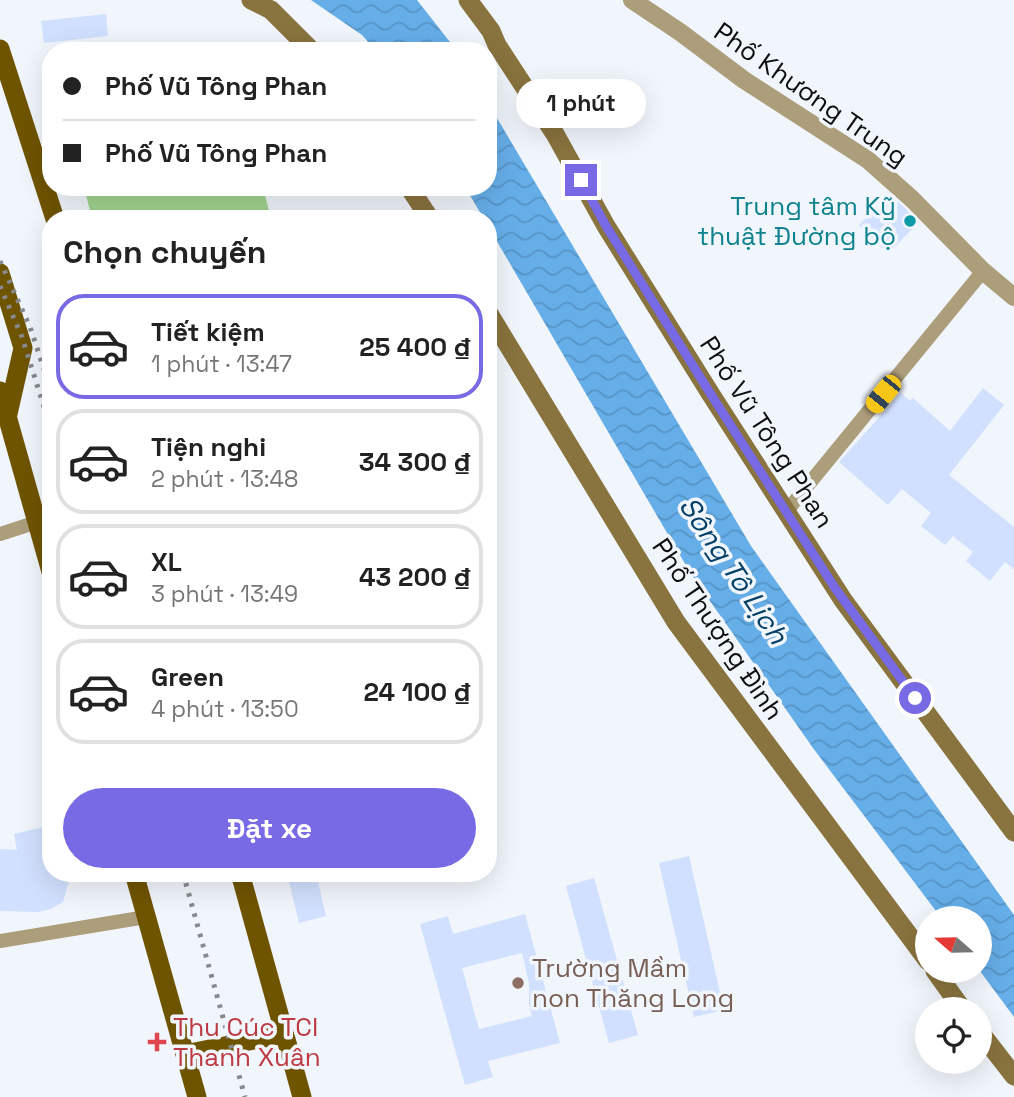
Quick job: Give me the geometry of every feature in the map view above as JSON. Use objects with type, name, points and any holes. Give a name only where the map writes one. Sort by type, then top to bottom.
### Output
[{"type":"main road","points":[[251,0],[271,10],[303,42]]},
{"type":"main road","name":"Phố Vũ Tông Phan","points":[[456,0],[484,38],[491,42]]},
{"type":"main road","name":"Phố Vũ Tông Phan","points":[[468,0],[491,31],[496,42]]},
{"type":"main road","name":"Phố Vũ Tông Phan","points":[[497,45],[555,134],[620,248],[843,600],[1014,832]]},
{"type":"main road","points":[[0,48],[42,179]]},
{"type":"main road","points":[[0,273],[23,348],[7,415]]},
{"type":"main road","name":"Phố Thượng Đình","points":[[497,327],[676,622],[915,944]]},
{"type":"main road","points":[[0,391],[42,540]]},
{"type":"main road","points":[[136,882],[197,1097]]},
{"type":"main road","points":[[242,882],[302,1097]]},
{"type":"main road","points":[[185,1054],[284,1034]]},
{"type":"main road","points":[[992,1048],[1014,1076]]},
{"type":"street","name":"Phố Khương Trung","points":[[632,0],[744,80],[868,160],[912,199],[983,271],[1014,297]]},
{"type":"street","points":[[786,512],[983,271]]},
{"type":"street","points":[[0,532],[37,522]]},
{"type":"street","points":[[0,941],[146,917]]},
{"type":"green space","points":[[86,196],[265,196],[269,210],[90,210]]},
{"type":"water","points":[[311,0],[417,0],[450,42],[368,42]]},
{"type":"water","name":"Sông Tô Lịch","points":[[497,118],[751,546],[1014,915],[1014,1017],[990,984],[992,984],[992,906],[932,906],[813,748],[691,574],[497,241],[497,210],[479,210],[470,196],[497,196]]},
{"type":"building","points":[[106,14],[108,36],[44,42],[41,21]]},
{"type":"building","name":"Trung tâm Kỹ thuật Đường bộ","points":[[891,195],[919,222],[888,254],[859,225]]},
{"type":"building","points":[[983,388],[1004,405],[949,475],[1014,527],[1014,569],[1005,562],[990,581],[966,561],[973,552],[953,536],[945,545],[921,526],[931,513],[902,489],[888,505],[839,462],[901,393],[910,401],[913,398],[950,431]]},
{"type":"building","points":[[42,827],[42,882],[69,882],[63,902],[38,912],[0,911],[0,849],[17,850],[14,834]]},
{"type":"building","points":[[689,856],[724,1010],[694,1017],[659,863]]},
{"type":"building","points":[[594,878],[638,1035],[609,1043],[566,886]]},
{"type":"building","points":[[289,882],[318,882],[326,916],[299,923]]},
{"type":"building","points":[[525,914],[560,1043],[488,1061],[493,1077],[465,1085],[420,924],[448,916],[453,934]],"holes":[[[522,953],[529,983],[532,1016],[479,1029],[462,968]]]},
{"type":"railway","points":[[0,261],[30,327],[42,363]]},
{"type":"railway","points":[[0,286],[22,337],[42,400]]},
{"type":"railway","points":[[185,882],[245,1097]]},
{"type":"place","name":"Trung tâm Kỹ thuật Đường bộ","points":[[910,221]]},
{"type":"place","name":"Trường Mầm non Thăng Long","points":[[518,983]]},
{"type":"place","name":"Thu Cúc TCI Thanh Xuân","points":[[157,1042]]},
{"type":"route","points":[[581,180],[606,226],[835,588],[915,698]]}]
